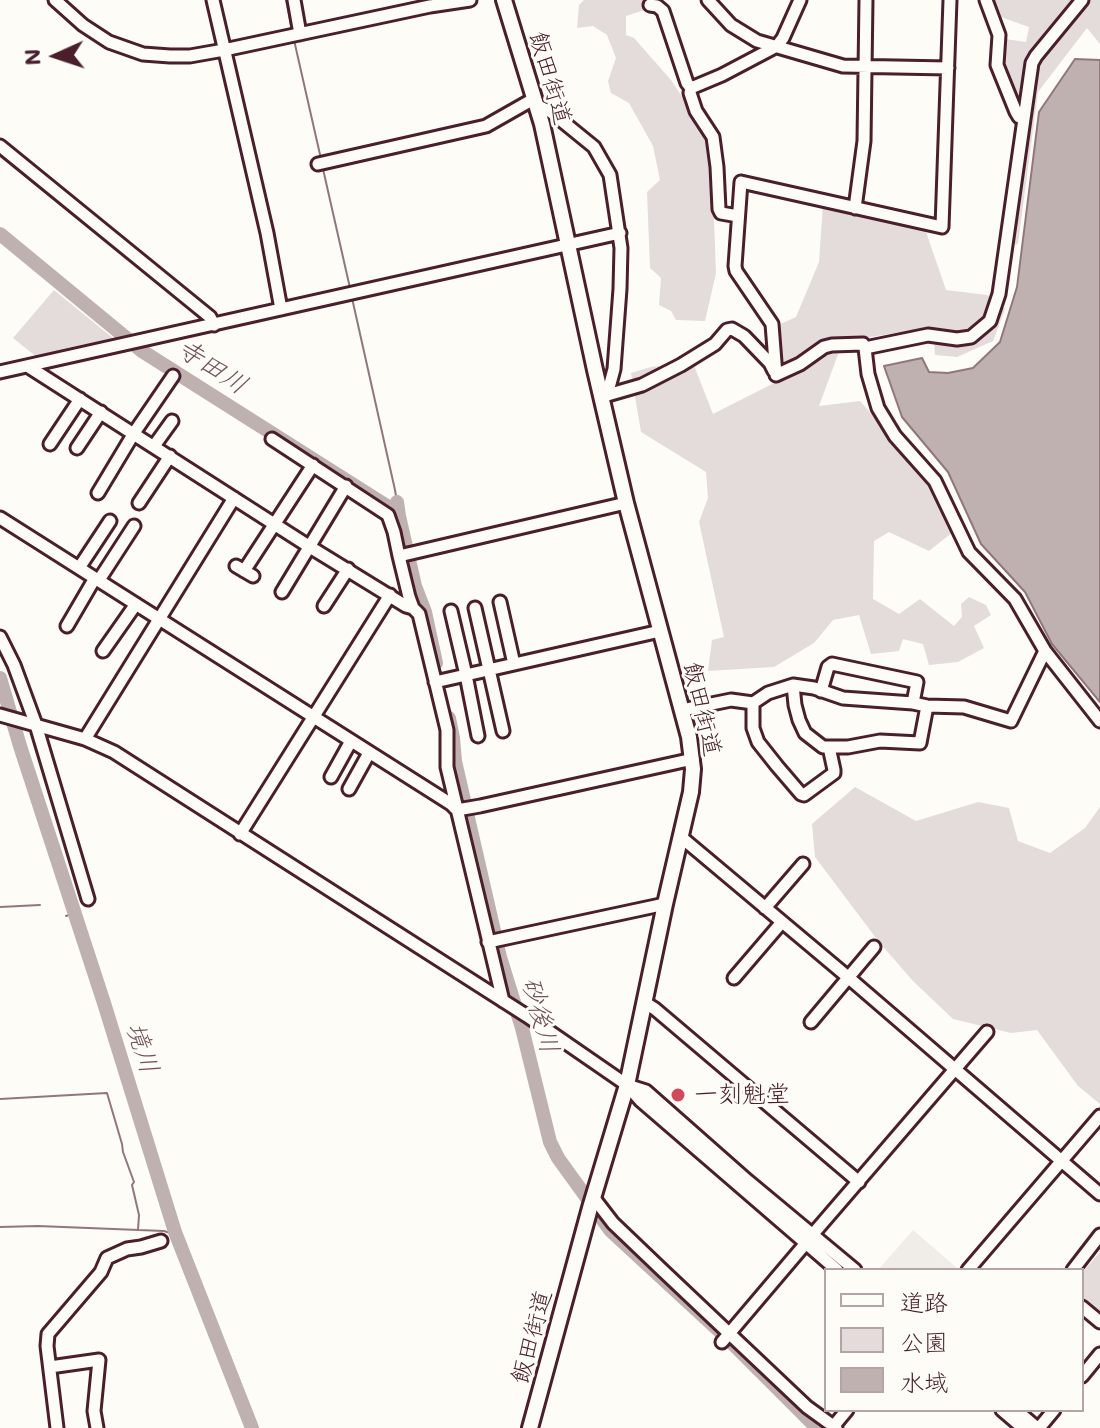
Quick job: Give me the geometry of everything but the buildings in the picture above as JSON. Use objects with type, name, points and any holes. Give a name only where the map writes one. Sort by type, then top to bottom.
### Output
[{"type":"main road","name":"飯田街道","points":[[504,0],[536,102],[626,503],[693,759],[691,792],[627,1085],[530,1428]]},
{"type":"street","points":[[55,0],[83,25],[109,42],[143,54],[170,56],[224,50],[470,0]]},
{"type":"street","points":[[213,0],[267,233],[281,309]]},
{"type":"street","points":[[294,0],[300,34]]},
{"type":"street","points":[[708,0],[731,25],[757,41],[843,66],[948,68]]},
{"type":"street","points":[[691,88],[777,46],[800,0]]},
{"type":"street","points":[[855,208],[864,141],[866,0]]},
{"type":"street","points":[[776,375],[772,324],[736,271],[741,182],[942,227],[950,0]]},
{"type":"street","points":[[986,0],[999,35],[997,65],[1016,112],[1023,118]]},
{"type":"street","points":[[865,348],[928,335],[957,339],[971,337],[990,321],[999,294],[1032,63],[1082,0]]},
{"type":"street","points":[[650,5],[663,11],[691,88],[696,111],[713,137],[719,209],[721,213],[738,216]]},
{"type":"street","points":[[318,164],[486,126],[530,101],[551,112],[594,147],[610,175],[620,233],[620,289],[614,369],[604,396]]},
{"type":"street","points":[[0,146],[210,317],[214,325]]},
{"type":"street","points":[[0,372],[620,233]]},
{"type":"street","points":[[604,396],[642,385],[681,365],[715,344],[727,330],[732,329],[744,336],[770,363],[776,375]]},
{"type":"street","points":[[776,375],[800,364],[824,347],[863,344],[878,408],[895,436],[935,481],[969,552],[1015,599],[1045,651],[1100,721]]},
{"type":"street","points":[[29,367],[419,614],[447,730],[447,767],[506,1003]]},
{"type":"street","points":[[98,493],[173,376]]},
{"type":"street","points":[[50,444],[80,399]]},
{"type":"street","points":[[77,448],[101,412]]},
{"type":"street","points":[[154,446],[172,421]]},
{"type":"street","points":[[272,439],[388,515],[405,554],[413,608]]},
{"type":"street","points":[[139,503],[170,456]]},
{"type":"street","points":[[244,571],[313,465]]},
{"type":"street","points":[[282,592],[346,486]]},
{"type":"street","points":[[85,739],[234,498]]},
{"type":"street","points":[[405,554],[626,503]]},
{"type":"street","points":[[0,518],[458,810]]},
{"type":"street","points":[[79,568],[110,521]]},
{"type":"street","points":[[67,626],[134,526]]},
{"type":"street","points":[[324,606],[348,569]]},
{"type":"street","points":[[240,834],[390,595]]},
{"type":"street","points":[[500,602],[514,664]]},
{"type":"street","points":[[103,651],[136,604]]},
{"type":"street","points":[[475,608],[503,731]]},
{"type":"street","points":[[451,611],[478,736]]},
{"type":"street","points":[[436,682],[660,631]]},
{"type":"street","points":[[0,637],[36,725],[88,899]]},
{"type":"street","points":[[682,710],[731,700],[753,703],[768,693],[793,685],[843,698],[964,707],[1011,721],[1045,651]]},
{"type":"street","points":[[821,691],[828,667],[832,664],[917,682],[913,703]]},
{"type":"street","points":[[793,685],[795,705],[805,733],[823,747],[848,747],[880,741],[920,743],[927,706]]},
{"type":"street","points":[[753,703],[753,728],[758,742],[801,794],[804,795],[834,773],[829,747]]},
{"type":"street","points":[[0,715],[85,739],[114,752],[527,1016],[627,1085],[640,1100],[810,1239],[852,1268]]},
{"type":"street","points":[[331,777],[351,741]]},
{"type":"street","points":[[349,789],[369,753]]},
{"type":"street","points":[[458,810],[693,759]]},
{"type":"street","points":[[681,837],[1100,1194]]},
{"type":"street","points":[[765,908],[803,864]]},
{"type":"street","points":[[490,942],[665,904]]},
{"type":"street","points":[[734,978],[782,922]]},
{"type":"street","points":[[811,1022],[874,947]]},
{"type":"street","points":[[644,1002],[859,1182]]},
{"type":"street","points":[[725,1339],[987,1032]]},
{"type":"street","points":[[627,1085],[646,1091],[694,1133],[810,1239],[835,1268]]},
{"type":"street","points":[[970,1268],[1100,1116]]},
{"type":"street","points":[[592,1202],[725,1339],[834,1427]]},
{"type":"street","points":[[1075,1268],[1100,1235]]},
{"type":"street","points":[[57,1428],[48,1334],[101,1272],[105,1260],[111,1255],[161,1241]]},
{"type":"street","points":[[1084,1309],[1100,1322]]},
{"type":"street","points":[[1084,1374],[1100,1354]]},
{"type":"street","points":[[50,1367],[99,1360],[94,1411],[97,1428]]},
{"type":"street","points":[[1004,1412],[1023,1428]]},
{"type":"street","points":[[1018,1412],[1038,1428],[1052,1412]]},
{"type":"shaded area","points":[[913,1230],[957,1268],[880,1268]]},
{"type":"green space","points":[[584,0],[653,0],[648,9],[626,16],[626,35],[634,38],[671,80],[711,141],[716,273],[705,321],[676,320],[671,311],[659,305],[661,278],[650,268],[647,192],[660,180],[653,146],[629,103],[611,93],[608,81],[616,58],[607,35],[593,26],[577,28],[579,5]]},
{"type":"green space","points":[[995,0],[1100,0],[1100,44],[1087,28],[1038,92],[1018,244],[1010,246],[1028,108],[1015,91],[999,82],[1005,39],[1026,42],[1029,27],[998,16]]},
{"type":"green space","points":[[823,204],[924,226],[946,290],[987,295],[1005,309],[993,341],[957,357],[935,355],[933,327],[864,338],[844,338],[819,406],[860,401],[931,482],[953,532],[929,551],[889,532],[874,541],[873,599],[899,614],[920,599],[954,626],[962,617],[961,604],[969,597],[986,605],[991,615],[974,626],[984,648],[958,662],[929,665],[923,644],[903,639],[899,651],[871,654],[859,615],[833,620],[814,643],[774,667],[708,671],[712,640],[724,637],[699,522],[708,498],[706,472],[641,432],[631,373],[651,367],[693,363],[713,414],[780,380],[776,326],[796,317],[819,262]]},
{"type":"green space","points":[[54,290],[114,339],[38,358],[13,338]]},
{"type":"green space","points":[[855,787],[916,821],[978,802],[1009,808],[1018,841],[1050,853],[1085,828],[1100,807],[1100,1104],[1078,1086],[1037,1030],[1011,1033],[953,1019],[913,981],[879,942],[815,857],[812,824]]},
{"type":"green space","points":[[1100,1252],[1100,1318],[1084,1303],[1084,1271]]},
{"type":"water","points":[[1075,59],[1100,60],[1100,702],[1052,644],[1025,592],[981,544],[948,472],[902,417],[884,366],[922,358],[929,372],[948,373],[973,368],[1000,342],[1017,287],[1039,112]]},
{"type":"waterway","points":[[286,0],[292,30]]},
{"type":"waterway","points":[[294,40],[321,159]]},
{"type":"waterway","points":[[323,169],[350,288]]},
{"type":"waterway","name":"寺田川","points":[[0,234],[142,351],[399,516],[397,502]]},
{"type":"waterway","points":[[352,298],[397,502]]},
{"type":"waterway","name":"砂後川","points":[[399,516],[436,663]]},
{"type":"waterway","name":"境川","points":[[0,678],[175,1232],[252,1428]]},
{"type":"waterway","name":"砂後川","points":[[449,718],[455,761],[500,957],[522,1028],[550,1142],[558,1158],[610,1230],[726,1337],[817,1428]]},
{"type":"waterway","points":[[0,907],[40,905]]},
{"type":"waterway","points":[[66,916],[74,913]]},
{"type":"waterway","points":[[0,1099],[107,1093],[134,1182],[138,1230]]},
{"type":"waterway","points":[[0,1227],[164,1231],[176,1235]]},
{"type":"place","name":"一刻魁堂","points":[[678,1095]]}]
